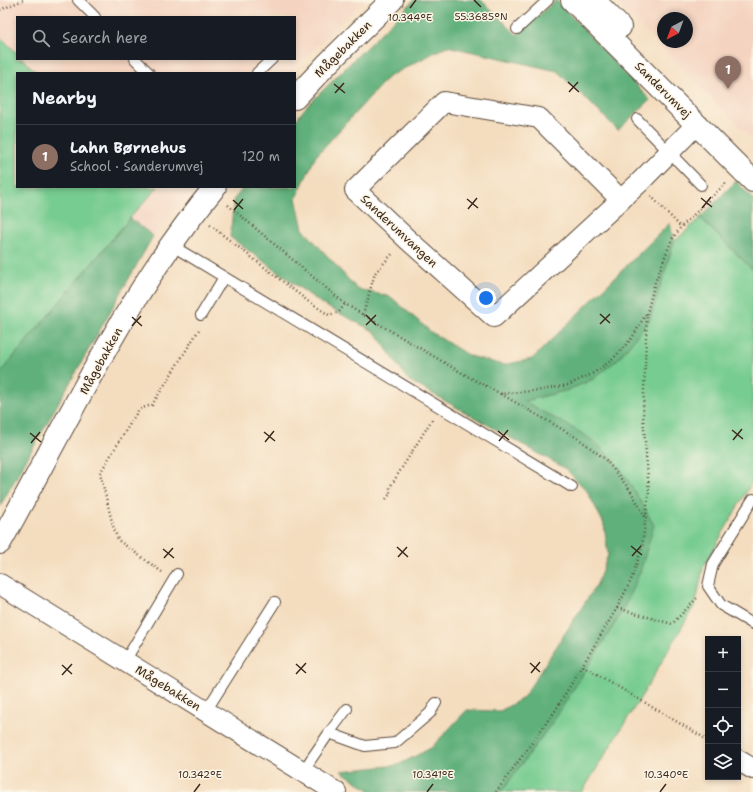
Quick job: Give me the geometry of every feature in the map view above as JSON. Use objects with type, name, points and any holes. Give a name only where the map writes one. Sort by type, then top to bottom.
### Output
[{"type":"street","name":"Mågebakken","points":[[296,97],[392,0]]},
{"type":"street","name":"Sanderumvej","points":[[572,0],[697,124],[749,170]]},
{"type":"street","name":"Sanderumvej","points":[[594,0],[749,170]]},
{"type":"street","name":"Sanderumvangen","points":[[621,200],[539,118],[444,102],[355,190],[494,317],[621,200],[638,184],[697,124]]},
{"type":"street","name":"Mågebakken","points":[[0,543],[113,337],[171,245],[214,188]]},
{"type":"street","name":"Mågebakken","points":[[0,584],[336,792]]},
{"type":"street","points":[[741,762],[753,769]]},
{"type":"lane","points":[[78,0],[94,16]]},
{"type":"lane","points":[[517,29],[541,2]]},
{"type":"lane","points":[[136,60],[148,72]]},
{"type":"lane","points":[[258,72],[271,60]]},
{"type":"lane","points":[[637,118],[701,185]]},
{"type":"lane","points":[[171,245],[572,487]]},
{"type":"lane","points":[[201,315],[224,277]]},
{"type":"lane","points":[[753,499],[713,564],[708,586],[721,605],[753,624]]},
{"type":"lane","points":[[125,661],[175,578]]},
{"type":"lane","points":[[206,712],[275,602]]},
{"type":"lane","points":[[329,733],[365,746],[395,743],[430,713],[436,703]]},
{"type":"lane","points":[[303,771],[347,709]]},
{"type":"path","points":[[0,10],[23,0]]},
{"type":"path","points":[[501,394],[542,390],[568,385],[592,374],[612,360],[632,338],[646,313],[655,282],[672,239],[681,227],[749,170]]},
{"type":"path","points":[[638,184],[681,227]]},
{"type":"path","points":[[228,205],[345,304],[467,376],[579,439],[605,459],[630,490],[646,518]]},
{"type":"path","points":[[194,213],[309,302],[329,315],[339,312],[345,304]]},
{"type":"path","points":[[363,315],[375,273],[388,259]]},
{"type":"path","points":[[496,792],[555,711],[583,666],[617,608],[632,578],[642,547],[649,492],[643,416],[646,313]]},
{"type":"path","points":[[175,578],[118,540],[100,473],[139,409],[152,405],[206,318],[201,315]]},
{"type":"path","points":[[386,499],[390,494],[390,487],[439,407]]},
{"type":"path","points":[[617,608],[672,624],[708,586]]},
{"type":"path","points":[[583,666],[705,740]]},
{"type":"shaded area","points":[[0,0],[365,0],[290,72],[36,72],[24,60],[296,60],[296,16],[16,16],[16,52],[0,37]]},
{"type":"shaded area","points":[[614,0],[753,0],[753,136],[751,138],[662,48],[693,48],[693,12],[657,12],[657,43]]},
{"type":"shaded area","points":[[157,188],[192,188],[153,236],[130,218]]},
{"type":"green space","points":[[414,0],[481,0],[517,35],[556,0],[650,100],[618,130],[557,71],[447,46],[388,77],[316,156],[296,198],[303,229],[357,289],[391,297],[431,332],[469,356],[504,365],[532,359],[670,223],[674,242],[650,319],[618,359],[593,379],[568,390],[525,401],[571,427],[597,444],[617,465],[625,476],[654,525],[640,572],[622,612],[554,720],[501,792],[372,792],[341,771],[398,765],[431,748],[467,710],[500,711],[523,698],[597,584],[608,555],[604,524],[587,491],[566,469],[408,380],[375,332],[322,304],[230,237],[234,199],[243,188],[296,188],[296,120],[306,107]]},
{"type":"green space","points":[[0,37],[16,52],[16,60],[24,60],[36,72],[16,72],[16,188],[157,188],[130,218],[0,373]]},
{"type":"green space","points":[[736,181],[753,199],[753,270],[700,218]]},
{"type":"green space","points":[[130,218],[153,236],[0,506],[0,373]]},
{"type":"green space","points":[[700,218],[753,270],[753,480],[703,568],[696,603],[644,692],[582,792],[501,792],[554,720],[622,612],[586,437],[524,401],[568,390],[593,379],[618,359],[650,319],[674,242]]},
{"type":"place","name":"Lahn Børnehus","points":[[728,89]]}]
